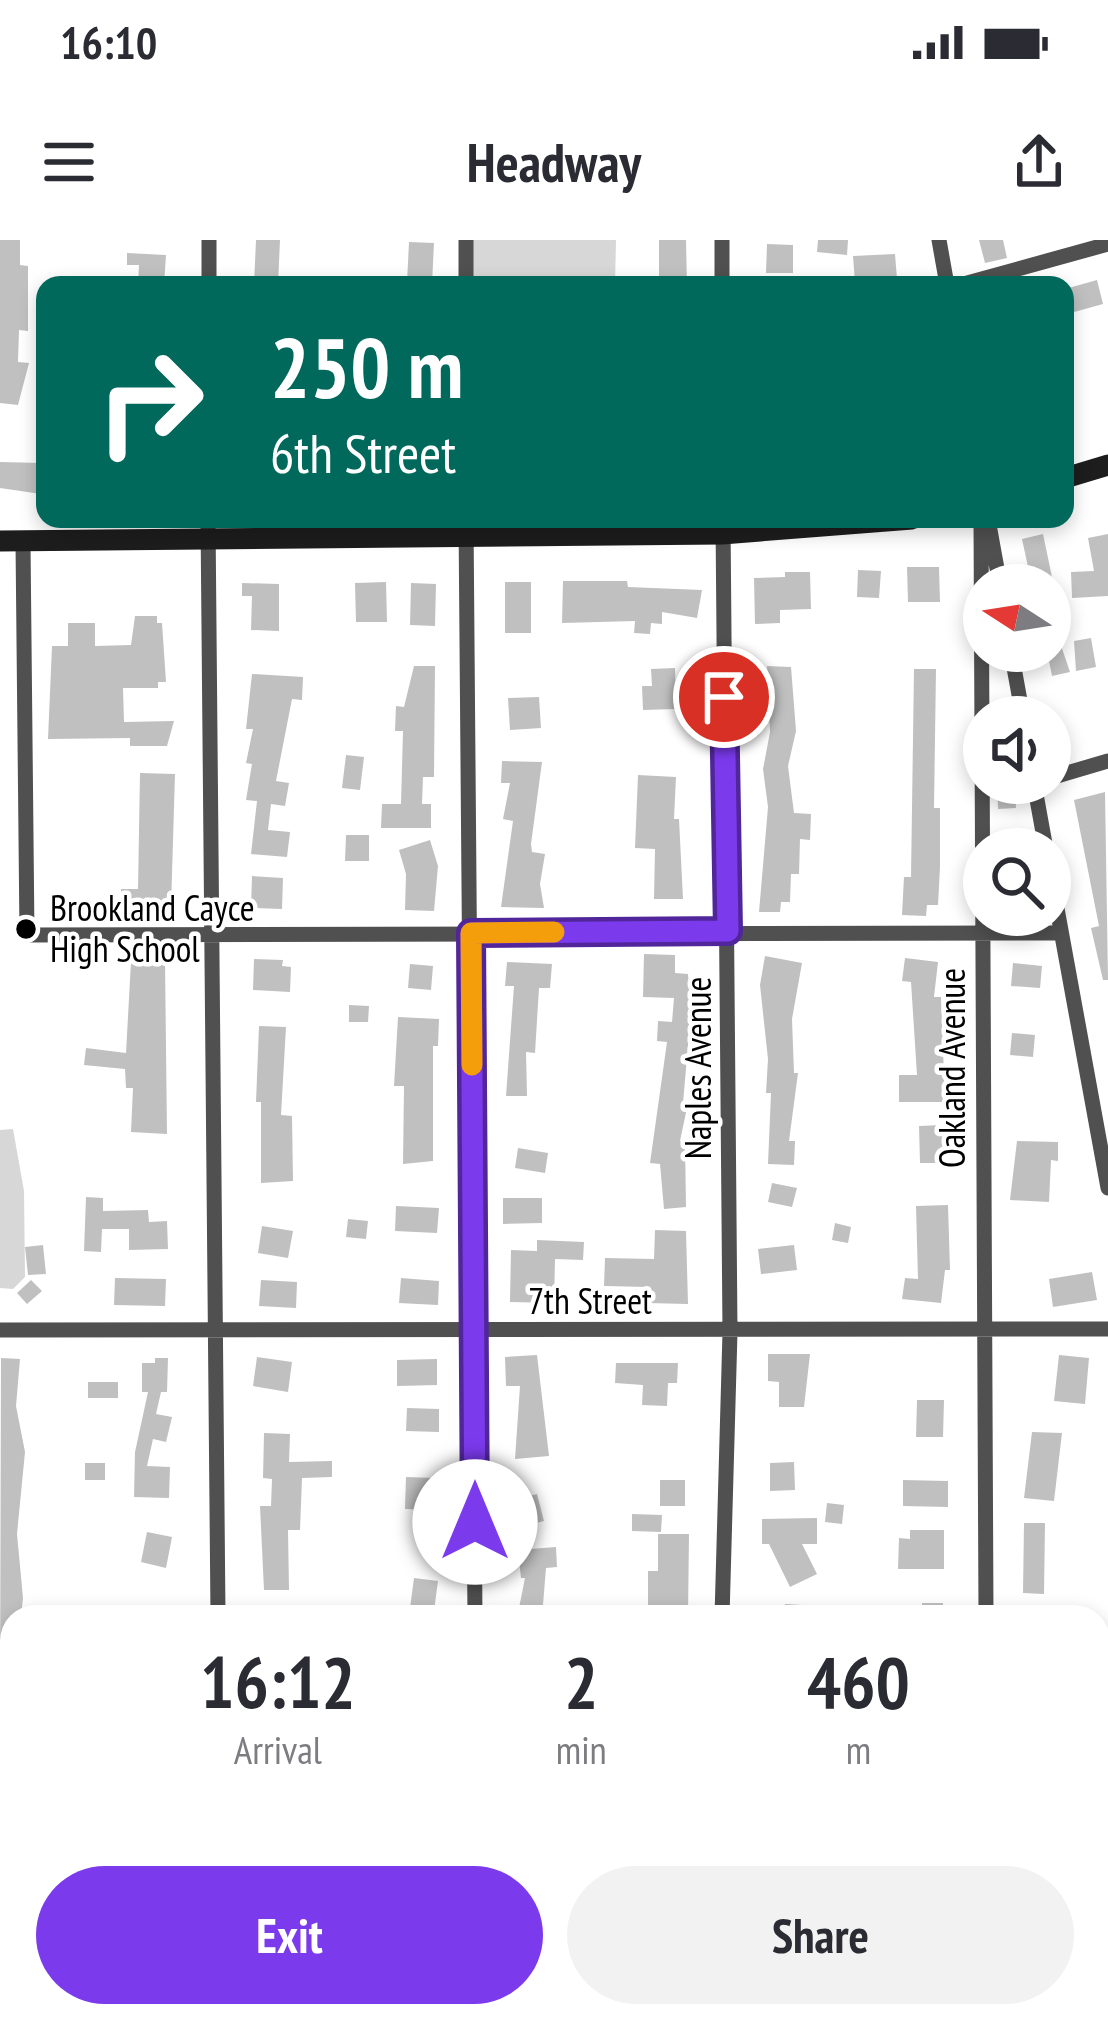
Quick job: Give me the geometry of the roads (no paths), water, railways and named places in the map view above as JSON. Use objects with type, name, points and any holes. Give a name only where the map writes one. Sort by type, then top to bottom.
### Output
[{"type":"main road","points":[[1074,475],[1108,465]]},
{"type":"main road","points":[[11,542],[208,530],[380,528]]},
{"type":"street","points":[[209,240],[209,276]]},
{"type":"street","points":[[466,240],[466,276]]},
{"type":"street","points":[[722,240],[722,276]]},
{"type":"street","points":[[939,240],[945,276]]},
{"type":"street","points":[[992,276],[1108,244]]},
{"type":"street","points":[[466,528],[475,1605]]},
{"type":"street","name":"Naples Avenue","points":[[722,1605],[730,1332],[723,528]]},
{"type":"street","name":"Oakland Avenue","points":[[982,828],[985,528]]},
{"type":"street","points":[[987,528],[995,564]]},
{"type":"street","points":[[208,530],[218,1605]]},
{"type":"street","points":[[11,542],[27,935],[963,930]]},
{"type":"street","points":[[1071,772],[1108,761]]},
{"type":"street","name":"Oakland Avenue","points":[[981,936],[986,1605]]},
{"type":"street","points":[[1062,936],[1108,1188]]},
{"type":"street","name":"7th Street","points":[[0,1330],[1108,1329]]},
{"type":"place","name":"Brookland Cayce High School","points":[[26,929]]}]
